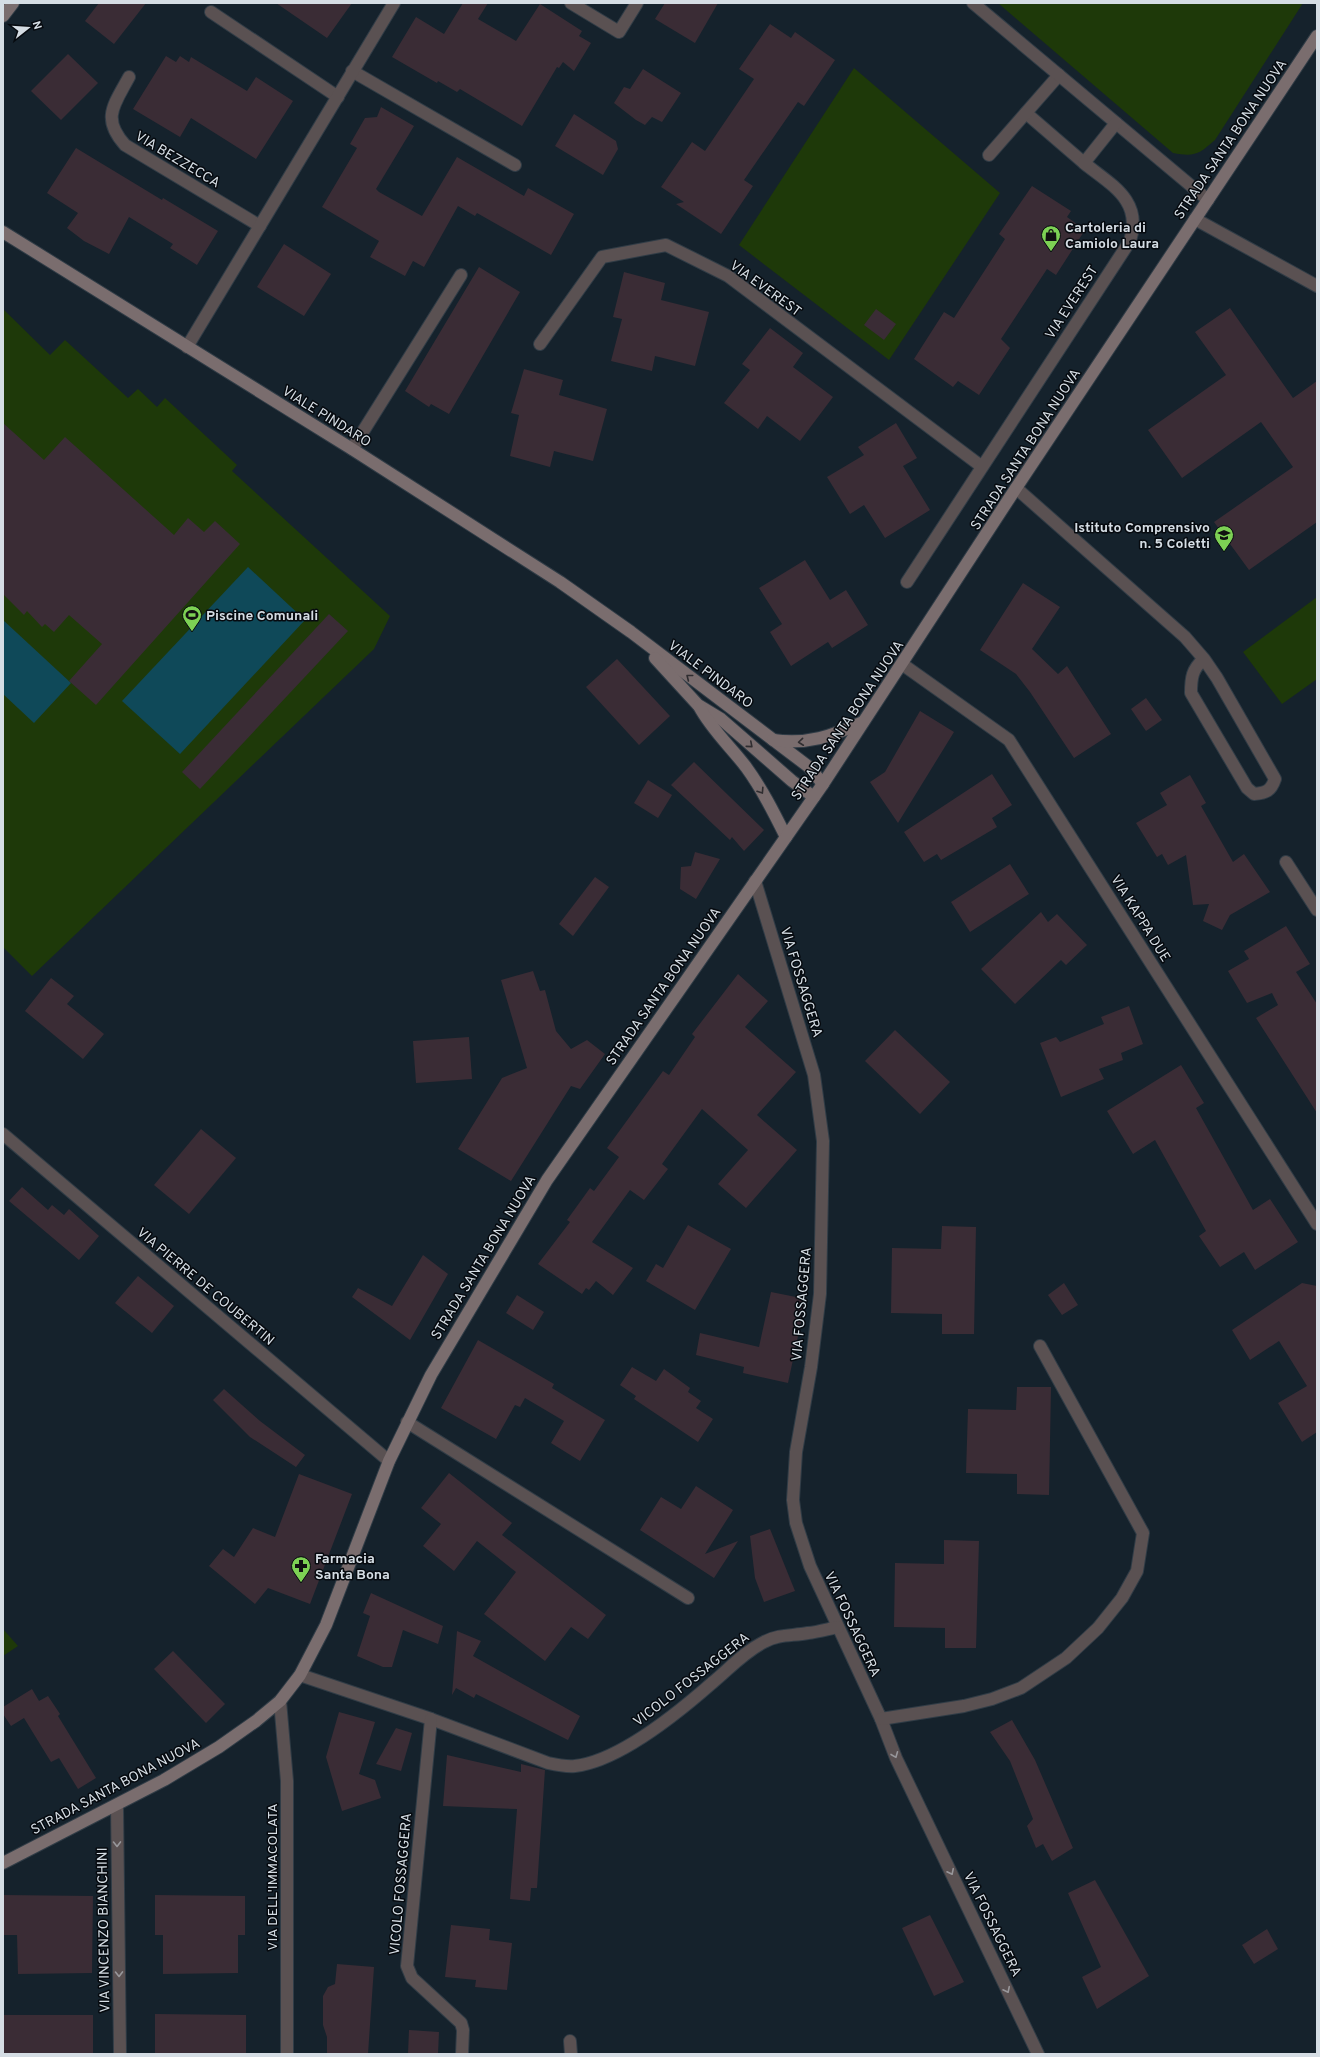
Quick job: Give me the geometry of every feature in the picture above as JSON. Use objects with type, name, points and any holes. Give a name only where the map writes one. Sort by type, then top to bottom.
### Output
[{"type":"street","points":[[3,16],[14,3]]},
{"type":"street","points":[[187,347],[394,3]]},
{"type":"street","points":[[571,3],[620,32],[636,3]]},
{"type":"street","points":[[973,3],[1208,200]]},
{"type":"street","points":[[211,12],[338,97]]},
{"type":"street","name":"STRADA SANTA BONA NUOVA","points":[[3,1863],[164,1780],[219,1746],[250,1725],[280,1700],[300,1675],[326,1625],[389,1462],[407,1422],[448,1344],[547,1180],[823,784],[1016,488],[1317,36]]},
{"type":"street","points":[[352,71],[515,165]]},
{"type":"street","points":[[989,156],[1059,76]]},
{"type":"street","name":"VIA BEZZECCA","points":[[129,77],[111,111],[112,122],[116,135],[125,145],[260,226]]},
{"type":"street","name":"VIA EVEREST","points":[[907,582],[1130,240],[1134,228],[1132,211],[1122,194],[1026,113]]},
{"type":"street","points":[[1084,163],[1116,123]]},
{"type":"street","points":[[1195,219],[1317,286]]},
{"type":"street","name":"VIALE PINDARO","points":[[3,232],[352,449],[560,582],[631,632],[809,767],[823,784]]},
{"type":"street","name":"VIA EVEREST","points":[[540,344],[602,257],[666,245],[728,276],[982,466]]},
{"type":"street","points":[[352,449],[461,275]]},
{"type":"street","points":[[1016,488],[1185,638],[1204,659],[1274,779],[1272,786],[1265,793],[1254,794],[1247,788],[1191,693],[1191,678],[1196,666],[1204,659]]},
{"type":"street","name":"VIALE PINDARO","points":[[631,632],[698,705],[706,719],[746,767],[771,806],[786,837]]},
{"type":"street","name":"VIA KAPPA DUE","points":[[902,664],[1009,740],[1317,1224]]},
{"type":"street","name":"VIALE PINDARO","points":[[698,705],[721,719],[792,781],[814,797]]},
{"type":"street","name":"VIALE PINDARO","points":[[772,740],[792,743],[820,739],[864,721]]},
{"type":"street","points":[[1286,862],[1317,910]]},
{"type":"street","name":"VIA FOSSAGGERA","points":[[755,881],[812,1068],[820,1106],[823,1141],[824,1175],[820,1294],[811,1367],[796,1452],[793,1500],[796,1523],[803,1549],[882,1719],[896,1758],[1038,2054]]},
{"type":"street","name":"VIA PIERRE DE COUBERTIN","points":[[3,1134],[389,1462]]},
{"type":"street","points":[[882,1719],[964,1706],[992,1699],[1021,1688],[1066,1658],[1098,1628],[1122,1598],[1137,1570],[1143,1533],[1040,1346]]},
{"type":"street","points":[[407,1422],[688,1598]]},
{"type":"street","name":"VICOLO FOSSAGGERA","points":[[300,1675],[431,1719],[548,1763],[563,1766],[576,1766],[595,1762],[647,1733],[677,1712],[740,1658],[765,1641],[776,1636],[808,1633],[838,1627]]},
{"type":"street","name":"VIA DELL'IMMACOLATA","points":[[280,1700],[287,1781],[287,2054]]},
{"type":"street","name":"VICOLO FOSSAGGERA","points":[[431,1719],[407,1966],[412,1978],[461,2023],[463,2030],[462,2054]]},
{"type":"street","name":"VIA VINCENZO BIANCHINI","points":[[117,1805],[120,2054]]},
{"type":"street","points":[[570,2041],[571,2054]]},
{"type":"green space","points":[[998,3],[1303,3],[1215,140],[1200,151],[1187,155],[1173,153]]},
{"type":"green space","points":[[854,68],[1000,193],[889,360],[739,245]]},
{"type":"green space","name":"Piscine Comunali","points":[[3,309],[50,355],[65,340],[128,398],[138,389],[157,407],[165,398],[237,465],[232,471],[390,616],[374,649],[32,976],[3,947]]},
{"type":"green space","points":[[1317,597],[1317,679],[1282,704],[1243,652]]},
{"type":"green space","points":[[3,1629],[18,1646],[3,1656]]},
{"type":"water","points":[[248,567],[305,620],[180,754],[122,701]]},
{"type":"water","points":[[3,620],[71,683],[34,723],[3,694]]},
{"type":"building","points":[[99,3],[146,3],[114,44],[85,21]]},
{"type":"building","points":[[276,3],[352,3],[327,38]]},
{"type":"building","points":[[463,3],[488,3],[478,19],[516,41],[540,4],[582,31],[579,36],[591,43],[574,71],[563,62],[559,68],[557,67],[522,126],[460,89],[457,92],[438,81],[437,83],[392,57],[416,17],[444,34]]},
{"type":"building","points":[[665,3],[718,3],[695,43],[655,19]]},
{"type":"building","points":[[770,24],[791,38],[795,32],[835,60],[804,106],[798,102],[744,180],[753,186],[721,234],[676,204],[684,202],[661,187],[692,142],[705,151],[754,79],[739,69]]},
{"type":"building","points":[[68,54],[98,83],[61,120],[31,91]]},
{"type":"building","points":[[166,56],[176,62],[180,56],[189,62],[191,57],[247,91],[256,77],[293,101],[256,159],[191,118],[180,137],[133,109]]},
{"type":"building","points":[[643,69],[681,93],[662,122],[652,117],[645,125],[614,103],[624,87],[630,89]]},
{"type":"building","points":[[381,107],[414,126],[376,189],[379,192],[422,216],[457,157],[524,196],[528,188],[574,214],[551,255],[477,213],[475,216],[458,206],[424,267],[413,261],[405,276],[370,257],[379,241],[322,207],[357,148],[350,144],[365,118],[377,117]]},
{"type":"building","points":[[574,114],[616,141],[618,149],[603,175],[555,146]]},
{"type":"building","points":[[76,148],[162,200],[163,198],[218,231],[197,265],[170,248],[173,244],[129,217],[109,254],[84,241],[67,228],[78,213],[47,193]]},
{"type":"building","points":[[1032,186],[1071,211],[1067,217],[1085,230],[1056,275],[1047,269],[1001,339],[1010,348],[979,395],[958,381],[953,387],[914,359],[944,312],[954,318],[1005,239],[999,234]]},
{"type":"building","points":[[284,244],[331,274],[304,316],[257,287]]},
{"type":"building","points":[[479,267],[520,292],[449,414],[431,404],[429,407],[405,391]]},
{"type":"building","points":[[624,272],[665,283],[661,300],[709,312],[695,366],[655,356],[652,371],[611,361],[622,319],[613,317]]},
{"type":"building","points":[[1230,308],[1293,398],[1317,381],[1317,522],[1249,570],[1214,522],[1293,467],[1261,422],[1182,478],[1148,430],[1226,375],[1195,332]]},
{"type":"building","points":[[876,309],[896,324],[884,340],[864,325]]},
{"type":"building","points":[[770,328],[803,353],[793,367],[833,397],[800,441],[767,416],[758,429],[724,403],[750,370],[742,364]]},
{"type":"building","points":[[524,369],[563,380],[559,395],[607,409],[593,461],[554,451],[550,467],[510,456],[519,415],[511,413]]},
{"type":"building","points":[[3,423],[44,460],[65,437],[174,535],[188,518],[204,532],[215,521],[240,544],[96,705],[69,681],[102,644],[69,615],[54,632],[45,624],[42,627],[27,611],[24,615],[3,594]]},
{"type":"building","points":[[896,423],[917,458],[903,466],[930,510],[885,538],[864,505],[850,514],[827,477],[864,455],[858,447]]},
{"type":"building","points":[[805,560],[830,600],[846,590],[868,625],[832,648],[828,642],[791,666],[770,632],[782,624],[759,588]]},
{"type":"building","points":[[1023,583],[1060,607],[1032,649],[1058,674],[1067,666],[1111,734],[1074,758],[1030,692],[1016,674],[980,650]]},
{"type":"building","points":[[329,614],[348,631],[200,789],[182,772]]},
{"type":"building","points":[[617,659],[670,716],[639,745],[586,687]]},
{"type":"building","points":[[1146,698],[1162,720],[1146,731],[1131,709]]},
{"type":"building","points":[[920,711],[954,732],[898,823],[870,782],[885,772]]},
{"type":"building","points":[[694,762],[764,830],[744,851],[732,837],[730,840],[671,785]]},
{"type":"building","points":[[992,774],[1012,805],[992,818],[997,827],[941,860],[937,854],[924,862],[904,832]]},
{"type":"building","points":[[1190,775],[1206,803],[1201,806],[1233,862],[1244,854],[1270,892],[1230,915],[1222,930],[1203,921],[1209,904],[1193,905],[1186,855],[1168,865],[1162,854],[1157,857],[1136,823],[1167,805],[1160,793]]},
{"type":"building","points":[[648,780],[672,795],[658,818],[634,803]]},
{"type":"building","points":[[695,852],[720,859],[696,899],[680,889],[681,867],[691,866]]},
{"type":"building","points":[[1010,864],[1029,894],[970,932],[951,902]]},
{"type":"building","points":[[595,877],[609,887],[573,936],[559,924]]},
{"type":"building","points":[[1041,912],[1048,922],[1057,914],[1087,945],[1066,965],[1061,960],[1015,1004],[981,969]]},
{"type":"building","points":[[1286,926],[1310,964],[1296,972],[1317,1004],[1317,1113],[1256,1018],[1278,1005],[1272,993],[1247,1003],[1228,971],[1249,959],[1244,951]]},
{"type":"building","points":[[533,971],[540,991],[545,990],[556,1031],[571,1049],[587,1040],[605,1054],[580,1089],[571,1086],[511,1181],[458,1149],[502,1078],[527,1068],[501,980]]},
{"type":"building","points":[[738,974],[768,1001],[745,1027],[796,1072],[757,1115],[797,1150],[746,1208],[718,1184],[748,1150],[702,1109],[662,1164],[668,1169],[644,1200],[630,1190],[592,1242],[633,1268],[613,1295],[596,1281],[589,1290],[586,1288],[582,1294],[538,1264],[570,1222],[567,1220],[590,1188],[594,1191],[619,1157],[607,1148],[663,1071],[669,1075],[695,1037],[692,1034]]},
{"type":"building","points":[[51,978],[74,996],[67,1004],[104,1034],[83,1059],[25,1011]]},
{"type":"building","points":[[1129,1006],[1143,1044],[1121,1053],[1123,1060],[1099,1069],[1104,1079],[1061,1097],[1040,1043],[1056,1037],[1060,1042],[1104,1024],[1101,1017]]},
{"type":"building","points":[[895,1030],[950,1082],[920,1114],[865,1061]]},
{"type":"building","points":[[469,1037],[472,1079],[416,1083],[413,1041]]},
{"type":"building","points":[[1181,1065],[1204,1103],[1196,1108],[1253,1210],[1270,1199],[1298,1242],[1255,1270],[1244,1252],[1220,1267],[1199,1236],[1206,1231],[1155,1140],[1133,1154],[1107,1111]]},
{"type":"building","points":[[201,1129],[236,1158],[189,1214],[154,1185]]},
{"type":"building","points":[[22,1187],[48,1210],[52,1205],[64,1215],[69,1209],[99,1236],[79,1260],[9,1201]]},
{"type":"building","points":[[688,1225],[731,1249],[695,1310],[646,1281],[656,1264],[663,1268]]},
{"type":"building","points":[[942,1226],[976,1227],[974,1334],[942,1334],[942,1314],[891,1313],[892,1248],[941,1249]]},
{"type":"building","points":[[423,1255],[448,1274],[410,1340],[352,1297],[358,1288],[392,1306]]},
{"type":"building","points":[[138,1276],[174,1306],[152,1333],[115,1303]]},
{"type":"building","points":[[1064,1283],[1078,1305],[1062,1315],[1048,1295]]},
{"type":"building","points":[[1302,1283],[1317,1286],[1317,1432],[1302,1442],[1278,1403],[1307,1386],[1279,1341],[1250,1360],[1232,1330]]},
{"type":"building","points":[[771,1292],[806,1299],[788,1383],[743,1373],[744,1367],[696,1355],[700,1333],[759,1347]]},
{"type":"building","points":[[517,1295],[544,1312],[533,1330],[506,1313]]},
{"type":"building","points":[[478,1340],[554,1384],[552,1388],[605,1420],[580,1461],[551,1443],[564,1421],[525,1398],[520,1407],[515,1405],[496,1439],[441,1408]]},
{"type":"building","points":[[632,1367],[656,1381],[664,1369],[690,1388],[688,1392],[701,1401],[696,1408],[713,1419],[698,1442],[634,1399],[636,1396],[620,1385]]},
{"type":"building","points":[[1017,1387],[1051,1387],[1049,1495],[1017,1494],[1017,1474],[966,1473],[968,1409],[1016,1410]]},
{"type":"building","points":[[224,1389],[260,1421],[305,1455],[296,1467],[250,1437],[213,1400]]},
{"type":"building","points":[[449,1473],[512,1523],[502,1535],[606,1615],[588,1639],[571,1627],[545,1661],[484,1614],[516,1572],[477,1541],[454,1571],[423,1546],[441,1524],[421,1508]]},
{"type":"building","points":[[299,1474],[352,1494],[310,1604],[268,1588],[255,1604],[209,1566],[223,1549],[234,1557],[253,1528],[275,1537]]},
{"type":"building","points":[[696,1486],[733,1510],[705,1554],[738,1541],[714,1578],[640,1530],[661,1497],[681,1509]]},
{"type":"building","points":[[770,1529],[795,1591],[764,1602],[755,1578],[750,1536]]},
{"type":"building","points":[[944,1540],[979,1541],[976,1648],[945,1648],[945,1628],[894,1627],[895,1563],[944,1564]]},
{"type":"building","points":[[371,1593],[443,1626],[438,1644],[403,1630],[392,1667],[383,1667],[357,1656],[370,1616],[363,1613]]},
{"type":"building","points":[[457,1631],[481,1641],[473,1656],[580,1716],[568,1740],[476,1694],[474,1698],[456,1688],[452,1695]]},
{"type":"building","points":[[173,1651],[225,1704],[206,1723],[154,1669]]},
{"type":"building","points":[[32,1689],[39,1701],[48,1696],[60,1714],[58,1716],[96,1778],[78,1789],[59,1758],[51,1762],[24,1718],[11,1726],[3,1714],[3,1707]]},
{"type":"building","points":[[339,1712],[375,1722],[359,1774],[375,1780],[381,1798],[342,1811],[326,1757]]},
{"type":"building","points":[[1012,1720],[1035,1760],[1073,1848],[1052,1861],[1043,1844],[1036,1848],[1027,1826],[1033,1819],[1010,1761],[990,1732]]},
{"type":"building","points":[[396,1728],[412,1733],[401,1771],[376,1764]]},
{"type":"building","points":[[447,1755],[521,1772],[521,1764],[545,1770],[537,1888],[531,1888],[530,1901],[510,1899],[517,1809],[443,1806]]},
{"type":"building","points":[[1095,1880],[1149,1976],[1097,2009],[1082,1977],[1101,1967],[1068,1893]]},
{"type":"building","points":[[3,1895],[93,1896],[92,1973],[18,1974],[17,1935],[3,1935]]},
{"type":"building","points":[[155,1895],[245,1896],[245,1935],[238,1935],[238,1973],[163,1974],[163,1935],[155,1935]]},
{"type":"building","points":[[930,1915],[964,1982],[934,1996],[902,1928]]},
{"type":"building","points":[[451,1925],[490,1929],[489,1940],[512,1943],[507,1990],[475,1987],[476,1980],[445,1977]]},
{"type":"building","points":[[1267,1929],[1278,1949],[1254,1964],[1242,1945]]},
{"type":"building","points":[[337,1964],[374,1967],[368,2054],[327,2054],[327,2037],[323,2025],[323,1996],[328,1987],[335,1984]]},
{"type":"building","points":[[155,2014],[246,2015],[246,2054],[155,2054]]},
{"type":"building","points":[[3,2015],[93,2015],[93,2054],[3,2054]]},
{"type":"building","points":[[409,2030],[439,2032],[438,2054],[408,2054]]},
{"type":"place","name":"Cartoleria di Camiolo Laura","points":[[1051,252]]},
{"type":"place","name":"Istituto Comprensivo n. 5 Coletti","points":[[1224,552]]},
{"type":"place","name":"Piscine Comunali","points":[[192,632]]},
{"type":"place","name":"Farmacia Santa Bona","points":[[301,1583]]}]
